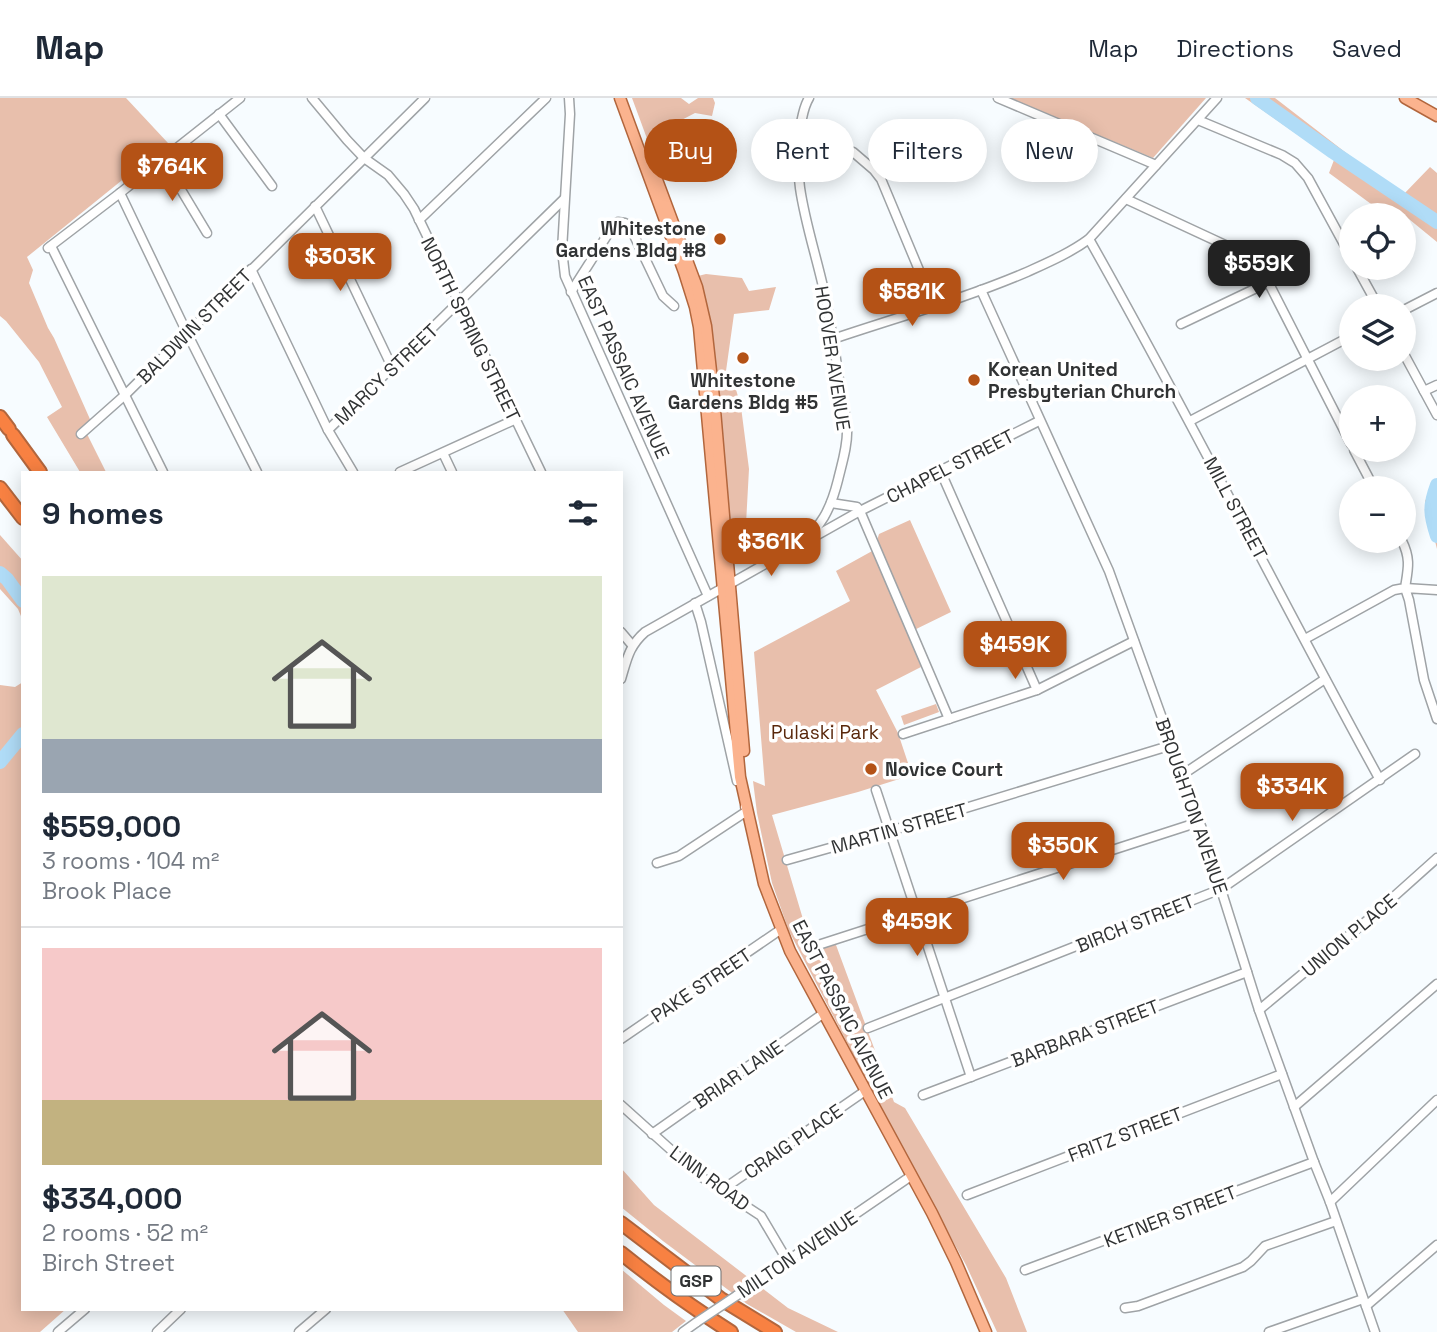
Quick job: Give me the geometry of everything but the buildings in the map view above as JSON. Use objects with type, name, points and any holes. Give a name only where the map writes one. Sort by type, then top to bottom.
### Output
[{"type":"highway","points":[[0,417],[39,471]]},
{"type":"highway","points":[[0,488],[21,515]]},
{"type":"highway","name":"GSP","points":[[623,1225],[721,1299],[775,1332]]},
{"type":"highway","name":"GSP","points":[[623,1255],[656,1282],[731,1332]]},
{"type":"main road","points":[[620,98],[695,307],[726,586]]},
{"type":"main road","points":[[627,98],[691,270],[706,326],[740,777],[747,811]]},
{"type":"main road","points":[[1405,98],[1437,116]]},
{"type":"main road","name":"EAST PASSAIC AVENUE","points":[[747,811],[764,884],[789,951],[956,1262],[986,1332]]},
{"type":"street","points":[[163,471],[49,247],[240,98]]},
{"type":"street","name":"NORTH SPRING STREET","points":[[312,98],[330,122],[364,158],[388,176],[404,194],[540,471]]},
{"type":"street","name":"BALDWIN STREET","points":[[81,435],[125,395],[425,98]]},
{"type":"street","points":[[419,220],[546,98]]},
{"type":"street","name":"EAST PASSAIC AVENUE","points":[[569,98],[562,263],[565,276],[708,596]]},
{"type":"street","name":"HOOVER AVENUE","points":[[802,119],[808,98]]},
{"type":"street","points":[[998,98],[1156,165]]},
{"type":"street","points":[[833,339],[981,290],[1065,254],[1089,239],[1217,98]]},
{"type":"street","points":[[219,114],[272,186]]},
{"type":"street","points":[[1198,120],[1295,163],[1308,178],[1339,235]]},
{"type":"street","points":[[854,153],[881,179],[934,306]]},
{"type":"street","points":[[162,159],[206,233]]},
{"type":"street","name":"HOOVER AVENUE","points":[[632,645],[645,632],[797,546],[813,534],[831,503],[847,436],[833,339],[802,204],[799,182]]},
{"type":"street","points":[[120,193],[256,471]]},
{"type":"street","name":"MARCY STREET","points":[[328,430],[564,199]]},
{"type":"street","points":[[1126,199],[1253,258],[1260,266],[1339,421]]},
{"type":"street","points":[[315,205],[392,367]]},
{"type":"street","points":[[571,292],[612,226],[618,222],[625,223],[630,228],[663,296],[674,306]]},
{"type":"street","name":"MILL STREET","points":[[1089,239],[1190,421],[1380,780]]},
{"type":"street","points":[[251,269],[328,430],[352,471]]},
{"type":"street","points":[[1181,324],[1267,284]]},
{"type":"street","name":"BROUGHTON AVENUE","points":[[981,290],[1109,571],[1199,822],[1259,1010],[1375,1332]]},
{"type":"street","points":[[1416,304],[1437,293]]},
{"type":"street","points":[[1190,421],[1339,343]]},
{"type":"street","points":[[1413,371],[1437,415]]},
{"type":"street","points":[[1424,391],[1437,385]]},
{"type":"street","points":[[402,471],[514,420]]},
{"type":"street","name":"CHAPEL STREET","points":[[797,546],[860,511],[1039,421]]},
{"type":"street","points":[[443,453],[452,471]]},
{"type":"street","points":[[940,470],[1037,690]]},
{"type":"street","points":[[831,503],[857,507],[860,511],[949,719]]},
{"type":"street","points":[[1408,553],[1409,563],[1405,588],[1424,680],[1437,719]]},
{"type":"street","points":[[1305,639],[1394,590],[1437,590]]},
{"type":"street","name":"EAST PASSAIC AVENUE","points":[[695,603],[736,777],[747,811]]},
{"type":"street","points":[[623,634],[632,645]]},
{"type":"street","points":[[904,734],[1037,690],[1134,641]]},
{"type":"street","points":[[623,646],[632,645]]},
{"type":"street","points":[[623,673],[632,645]]},
{"type":"street","points":[[1182,775],[1325,680]]},
{"type":"street","name":"MARTIN STREET","points":[[787,860],[1172,746]]},
{"type":"street","name":"BIRCH STREET","points":[[868,1028],[1221,889],[1415,754]]},
{"type":"street","points":[[876,790],[971,1077]]},
{"type":"street","points":[[657,863],[679,856],[747,811]]},
{"type":"street","points":[[813,947],[1199,822]]},
{"type":"street","name":"UNION PLACE","points":[[1259,1010],[1370,918],[1437,858]]},
{"type":"street","name":"PAKE STREET","points":[[623,1038],[780,930]]},
{"type":"street","name":"BARBARA STREET","points":[[923,1095],[1247,972]]},
{"type":"street","points":[[1294,1107],[1437,984]]},
{"type":"street","name":"BRIAR LANE","points":[[652,1134],[824,1013]]},
{"type":"street","name":"FRITZ STREET","points":[[967,1195],[1282,1074]]},
{"type":"street","name":"CRAIG PLACE","points":[[722,1190],[865,1091]]},
{"type":"street","points":[[1330,1202],[1437,1100]]},
{"type":"street","name":"LINN ROAD","points":[[623,1107],[701,1176],[761,1216],[787,1260]]},
{"type":"street","name":"KETNER STREET","points":[[1025,1270],[1314,1162]]},
{"type":"street","name":"MILTON AVENUE","points":[[683,1332],[911,1176]]},
{"type":"street","points":[[1125,1308],[1138,1306],[1244,1267],[1265,1246],[1336,1221]]},
{"type":"street","points":[[1269,1332],[1365,1303],[1437,1245]]},
{"type":"street","points":[[58,1332],[83,1311]]},
{"type":"street","points":[[157,1332],[178,1311]]},
{"type":"street","points":[[299,1332],[324,1311]]},
{"type":"green space","points":[[0,98],[126,98],[168,143],[27,257],[33,270],[29,283],[93,426],[86,432],[106,471],[79,471],[47,417],[62,407],[39,362],[0,316]]},
{"type":"green space","points":[[632,98],[681,98],[689,104],[698,98],[713,98],[715,103],[712,116],[695,113],[683,119],[644,119],[644,130]]},
{"type":"green space","points":[[1008,98],[1206,98],[1153,158],[1098,135],[1098,119],[1059,119]]},
{"type":"green space","points":[[1245,98],[1275,98],[1402,196],[1430,167],[1437,173],[1437,242],[1416,225],[1416,203],[1370,203],[1329,173],[1334,160]]},
{"type":"green space","points":[[706,274],[742,278],[749,291],[776,287],[769,310],[734,314],[726,371],[733,379],[741,407],[749,469],[746,524],[739,548],[731,550],[708,308],[698,276]]},
{"type":"green space","points":[[1437,480],[1437,549],[1425,501]]},
{"type":"green space","name":"Pulaski Park","points":[[910,520],[951,612],[908,633],[921,667],[876,690],[898,733],[912,775],[772,815],[811,946],[836,945],[894,1102],[905,1108],[1006,1278],[1027,1332],[997,1332],[966,1265],[789,931],[772,883],[757,813],[753,781],[765,786],[754,652],[850,601],[836,571],[874,550],[879,534]]},
{"type":"green space","points":[[0,535],[21,559],[21,616],[0,589]]},
{"type":"green space","points":[[21,683],[21,1311],[64,1311],[40,1332],[0,1332],[0,685],[15,687]]},
{"type":"green space","points":[[936,704],[939,712],[904,725],[901,716]]},
{"type":"green space","points":[[623,1170],[654,1205],[788,1308],[838,1332],[796,1332],[747,1304],[623,1209]]},
{"type":"green space","points":[[623,1271],[686,1321],[672,1332],[578,1332],[563,1311],[623,1311]]},
{"type":"waterway","points":[[1257,98],[1437,222]]},
{"type":"waterway","points":[[1437,485],[1431,510],[1437,536]]},
{"type":"waterway","points":[[0,573],[21,598]]},
{"type":"waterway","points":[[0,762],[21,736]]},
{"type":"place","name":"Whitestone Gardens Bldg #8","points":[[720,239]]},
{"type":"place","name":"Whitestone Gardens Bldg #5","points":[[743,358]]},
{"type":"place","name":"Korean United Presbyterian Church","points":[[974,380]]},
{"type":"place","name":"Novice Court","points":[[871,769]]}]
